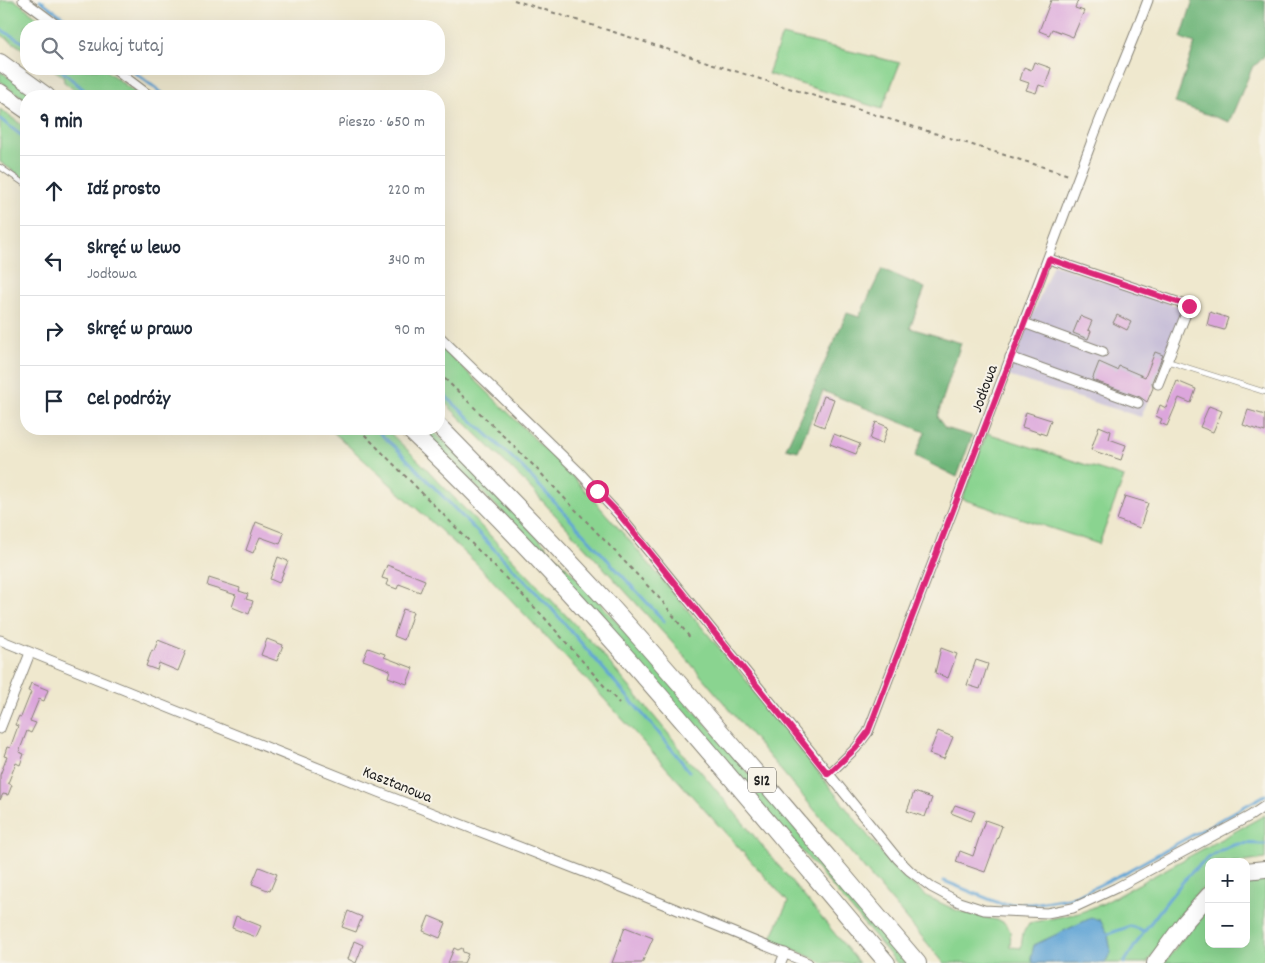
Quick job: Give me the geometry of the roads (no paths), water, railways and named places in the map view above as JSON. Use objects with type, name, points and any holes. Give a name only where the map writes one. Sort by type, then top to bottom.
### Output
[{"type":"highway","points":[[0,62],[39,90]]},
{"type":"highway","points":[[0,92],[20,106]]},
{"type":"highway","name":"S12","points":[[445,432],[604,598],[918,963]]},
{"type":"highway","name":"S12","points":[[414,435],[498,519],[609,639],[888,963]]},
{"type":"highway","points":[[1250,871],[1265,869]]},
{"type":"highway","points":[[1155,963],[1205,899]]},
{"type":"street","points":[[23,0],[50,20]]},
{"type":"street","name":"Jodłowa","points":[[828,774],[856,748],[868,732],[1049,259],[1104,109],[1148,0]]},
{"type":"street","points":[[122,75],[142,90]]},
{"type":"street","points":[[1049,259],[1189,306],[1158,384]]},
{"type":"street","points":[[1024,322],[1103,352]]},
{"type":"street","points":[[445,342],[579,472],[619,514],[897,858],[931,887],[959,902],[984,910],[1047,913],[1073,908],[1116,888],[1250,816],[1265,806]]},
{"type":"street","points":[[1010,357],[1138,403]]},
{"type":"street","name":"Kasztanowa","points":[[0,640],[378,792],[602,879],[808,963]]},
{"type":"street","points":[[0,729],[30,653]]},
{"type":"street","points":[[781,963],[784,953]]},
{"type":"lane","points":[[0,167],[20,181]]},
{"type":"lane","points":[[1167,361],[1265,392]]},
{"type":"water","points":[[1091,918],[1100,920],[1108,934],[1111,952],[1105,963],[1033,963],[1031,957],[1034,945]]},
{"type":"waterway","points":[[40,0],[67,20]]},
{"type":"waterway","points":[[0,29],[20,41]]},
{"type":"waterway","points":[[67,75],[84,90]]},
{"type":"waterway","points":[[138,75],[158,90]]},
{"type":"waterway","points":[[0,119],[20,134]]},
{"type":"waterway","points":[[445,396],[522,467],[664,621]]},
{"type":"waterway","points":[[382,435],[551,608],[658,732],[689,771]]},
{"type":"waterway","points":[[944,881],[1001,904],[1032,904],[1075,897],[1122,874],[1265,795]]},
{"type":"waterway","points":[[1108,934],[1130,926],[1144,931],[1174,892],[1209,857],[1223,849],[1238,844],[1265,844]]},
{"type":"waterway","points":[[1124,963],[1144,931]]}]
